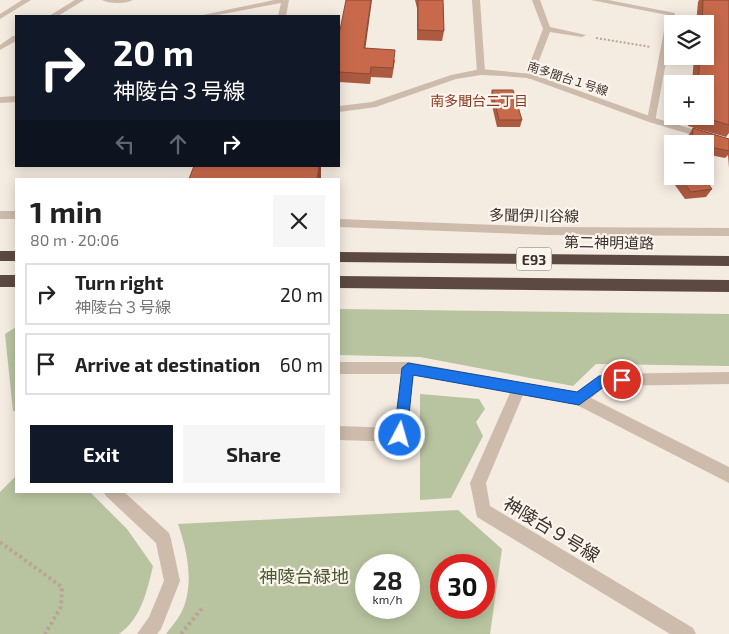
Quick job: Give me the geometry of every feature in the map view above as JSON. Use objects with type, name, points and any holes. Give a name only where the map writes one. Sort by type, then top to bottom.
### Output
[{"type":"highway","points":[[0,256],[15,256]]},
{"type":"highway","name":"第二神明道路","points":[[340,257],[729,261]]},
{"type":"highway","points":[[0,281],[15,281]]},
{"type":"highway","name":"E93","points":[[340,282],[729,286]]},
{"type":"street","points":[[0,17],[28,0]]},
{"type":"street","points":[[55,15],[80,0]]},
{"type":"street","points":[[106,0],[129,0]]},
{"type":"street","points":[[207,15],[285,0],[282,15]]},
{"type":"street","points":[[476,0],[481,72]]},
{"type":"street","points":[[529,76],[547,29],[536,0]]},
{"type":"street","points":[[594,0],[671,13],[671,15]]},
{"type":"street","points":[[547,29],[582,35]]},
{"type":"street","points":[[0,48],[15,39]]},
{"type":"street","points":[[652,120],[664,50]]},
{"type":"street","name":"南多聞台１号線","points":[[340,109],[373,104],[454,77],[481,72],[529,76],[652,120],[729,143]]},
{"type":"street","points":[[0,100],[15,99]]},
{"type":"street","points":[[0,215],[15,215]]},
{"type":"street","name":"多聞伊川谷線","points":[[340,223],[548,231],[729,232]]},
{"type":"street","points":[[340,368],[408,368],[579,399],[729,475]]},
{"type":"street","points":[[340,433],[400,435],[408,368]]},
{"type":"street","points":[[579,399],[603,380],[729,378]]},
{"type":"street","name":"神陵台９号線","points":[[520,388],[478,483],[483,510],[687,634]]},
{"type":"street","points":[[113,493],[163,540],[172,581],[155,623],[146,634]]},
{"type":"path","points":[[582,35],[664,50]]},
{"type":"path","points":[[0,542],[62,587],[61,607],[44,634]]},
{"type":"path","points":[[181,634],[202,607]]},
{"type":"green space","points":[[340,309],[729,314],[729,366],[596,364],[573,386],[420,357],[340,355]]},
{"type":"green space","points":[[15,328],[15,411],[13,411],[5,334]]},
{"type":"green space","points":[[420,394],[479,399],[485,409],[476,422],[483,436],[451,498],[420,500]]},
{"type":"green space","points":[[15,477],[15,493],[91,493],[127,529],[153,566],[142,604],[127,628],[119,634],[0,634],[0,492]]},
{"type":"green space","name":"神陵台緑地","points":[[458,510],[502,549],[495,599],[495,554],[430,554],[430,619],[492,619],[490,634],[166,634],[180,615],[185,604],[189,582],[185,546],[178,524]]},
{"type":"building","points":[[346,0],[371,0],[364,48],[395,50],[393,68],[371,67],[370,74],[340,72],[340,30]]},
{"type":"building","points":[[418,0],[443,0],[444,31],[418,30]]},
{"type":"building","points":[[703,0],[729,0],[729,125],[714,120],[714,75],[699,75],[699,65],[714,65],[714,15],[702,15]]},
{"type":"building","points":[[492,90],[513,90],[522,120],[499,120]]},
{"type":"building","points":[[693,128],[729,139],[729,151],[714,148],[714,135],[693,135]]},
{"type":"building","points":[[194,167],[319,167],[317,178],[189,178]]},
{"type":"building","points":[[686,185],[709,185],[712,189],[691,192]]},
{"type":"district","name":"南多聞台二丁目","points":[[479,100]]},
{"type":"route","points":[[400,435],[408,368],[579,399],[603,380],[622,380]]}]
